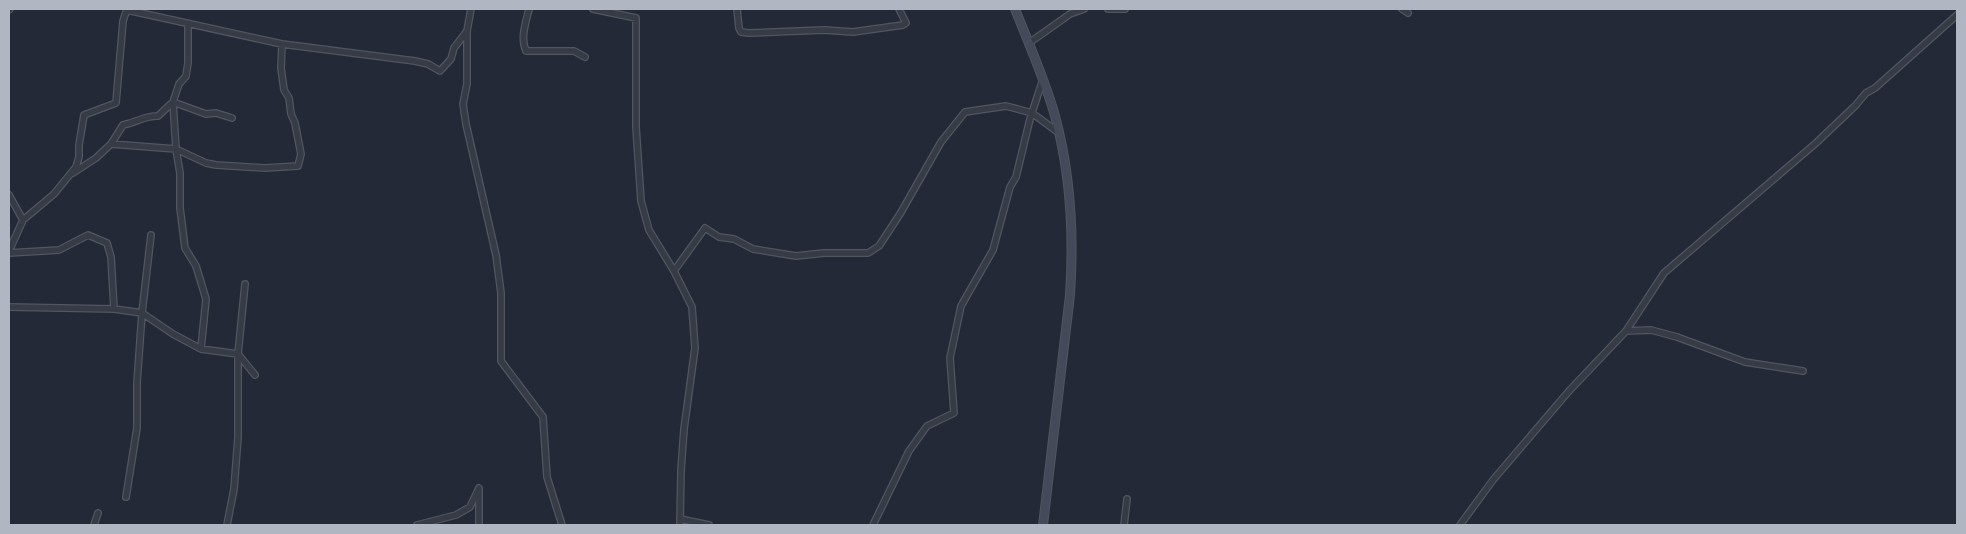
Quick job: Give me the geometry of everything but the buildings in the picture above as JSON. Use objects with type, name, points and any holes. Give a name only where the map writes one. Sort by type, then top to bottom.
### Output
[{"type":"street","points":[[471,9],[467,30],[467,84],[463,104],[496,255],[501,293],[500,361],[543,417],[547,477],[562,525]]},
{"type":"street","points":[[529,9],[523,46],[526,51],[574,51],[584,57]]},
{"type":"street","points":[[593,9],[636,18],[636,126],[641,201],[649,230],[674,271],[692,307],[695,348],[684,437],[680,522],[709,525]]},
{"type":"street","points":[[737,9],[741,32],[749,33],[824,30],[853,32],[903,25],[906,24],[900,9]]},
{"type":"street","points":[[1015,9],[1043,79],[1059,133],[1068,185],[1072,258],[1070,295],[1043,525]]},
{"type":"street","points":[[1028,43],[1070,14],[1084,9]]},
{"type":"street","points":[[1108,9],[1125,9]]},
{"type":"street","points":[[114,309],[111,257],[107,243],[88,236],[59,250],[9,252],[23,220],[54,194],[76,167],[84,115],[116,103],[123,21],[127,10],[282,44],[415,60],[428,64],[440,71],[451,59],[454,48],[467,30]]},
{"type":"street","points":[[1460,525],[1493,480],[1550,413],[1626,332],[1664,273],[1816,143],[1866,93],[1876,88],[1957,15]]},
{"type":"street","points":[[188,24],[186,76],[179,84],[173,102],[176,149],[180,173],[180,208],[185,248],[196,266],[206,299],[201,349]]},
{"type":"street","points":[[111,144],[176,149],[206,163],[216,165],[266,168],[298,166],[301,154],[296,123],[291,114],[289,98],[284,90],[281,68],[282,44]]},
{"type":"street","points":[[873,525],[909,451],[927,426],[954,413],[950,358],[960,306],[993,250],[1010,187],[1016,177],[1032,113],[1043,79]]},
{"type":"street","points":[[70,175],[96,158],[111,144],[124,125],[137,122],[145,116],[158,116],[173,102]]},
{"type":"street","points":[[173,102],[206,114],[216,113],[232,118]]},
{"type":"street","points":[[674,271],[705,228],[719,237],[734,239],[752,249],[796,256],[824,253],[868,253],[879,246],[942,142],[965,112],[1006,106],[1032,113],[1059,133]]},
{"type":"street","points":[[9,196],[23,220]]},
{"type":"street","points":[[126,497],[137,428],[137,383],[142,313],[151,235]]},
{"type":"street","points":[[227,525],[236,472],[238,354],[245,284]]},
{"type":"street","points":[[9,307],[114,309],[142,313],[173,334],[201,349],[238,354],[255,375]]},
{"type":"street","points":[[1626,332],[1652,330],[1677,337],[1745,362],[1803,371]]},
{"type":"street","points":[[418,525],[456,515],[470,507],[480,488],[479,525]]},
{"type":"street","points":[[1124,525],[1127,498]]},
{"type":"street","points":[[94,525],[98,513]]}]
